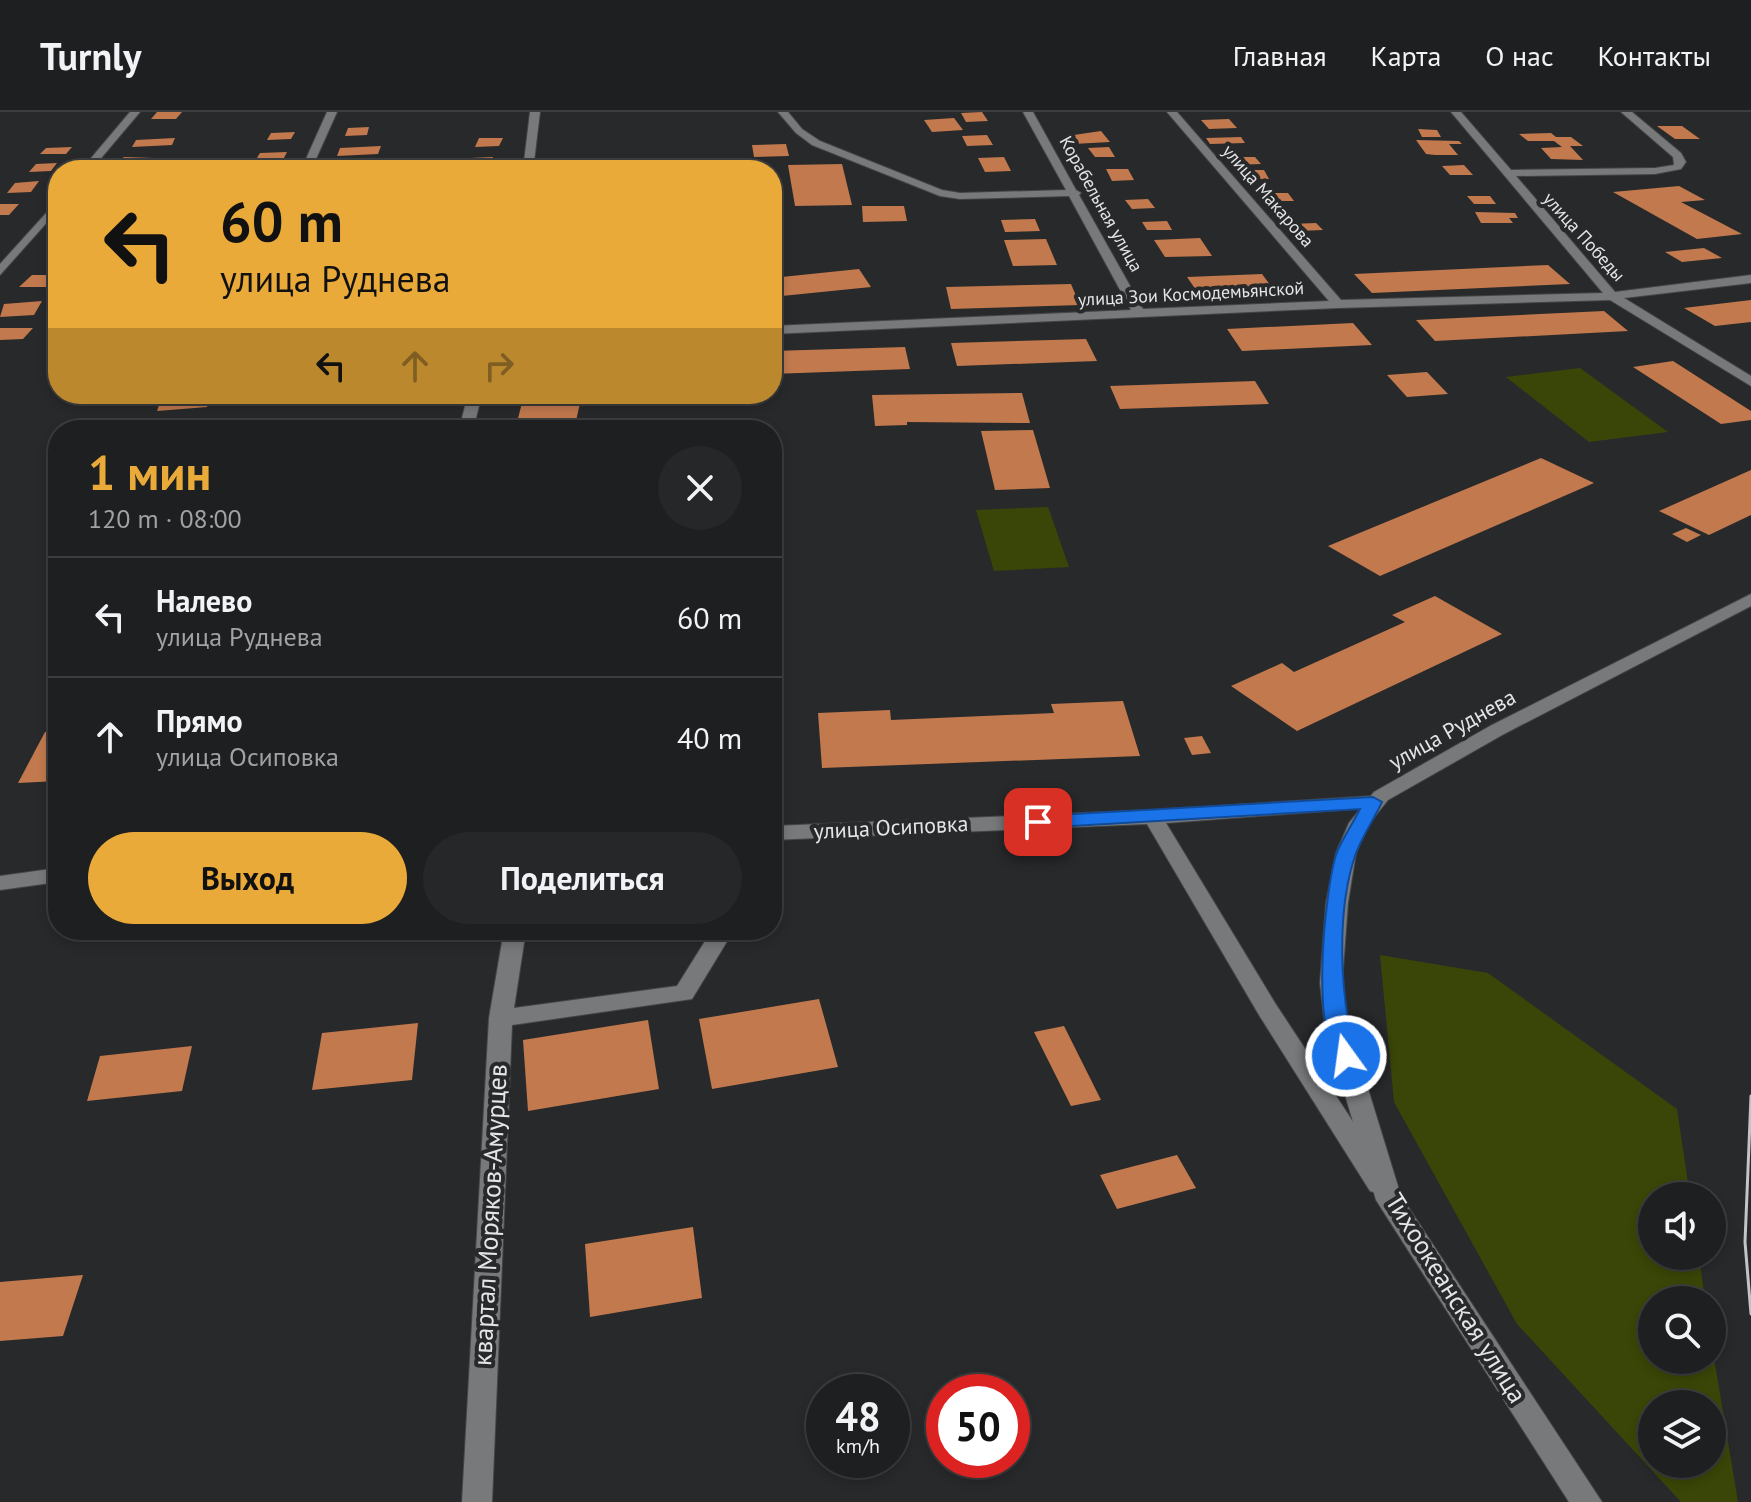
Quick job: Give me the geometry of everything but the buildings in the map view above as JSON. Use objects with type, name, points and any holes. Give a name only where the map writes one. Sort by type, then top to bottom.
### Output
[{"type":"street","points":[[94,160],[135,112]]},
{"type":"street","points":[[310,160],[332,112]]},
{"type":"street","points":[[529,160],[535,112]]},
{"type":"street","points":[[783,112],[799,131],[816,143],[923,187],[960,196],[1076,193]]},
{"type":"street","name":"Корабельная улица","points":[[1028,112],[1076,193],[1140,315]]},
{"type":"street","name":"улица Макарова","points":[[1172,112],[1338,304]]},
{"type":"street","name":"улица Победы","points":[[1456,112],[1612,296],[1751,382]]},
{"type":"street","points":[[1507,173],[1655,171],[1677,167],[1681,162],[1677,155],[1626,112]]},
{"type":"street","points":[[0,271],[48,215]]},
{"type":"street","name":"улица Зои Космодемьянской","points":[[782,330],[1338,304],[1612,296],[1751,279]]},
{"type":"street","name":"улица Руднева","points":[[1153,817],[1373,802],[1497,730],[1751,599]]},
{"type":"street","name":"Тихоокеанская улица","points":[[1373,802],[1346,853],[1337,903],[1331,983],[1337,1027],[1389,1200],[1587,1502]]},
{"type":"street","points":[[1153,817],[1267,1009],[1389,1200]]},
{"type":"street","name":"улица Осиповка","points":[[782,832],[1153,817]]},
{"type":"street","points":[[0,883],[48,876]]},
{"type":"street","name":"квартал Моряков-Амурцев","points":[[477,1502],[501,1018],[513,940]]},
{"type":"street","points":[[501,1018],[684,993],[717,940]]},
{"type":"green space","points":[[1580,368],[1668,432],[1589,442],[1506,377]]},
{"type":"green space","points":[[1048,507],[1069,567],[994,571],[976,510]]},
{"type":"green space","points":[[1380,955],[1488,973],[1677,1109],[1688,1182],[1638,1182],[1638,1270],[1701,1270],[1703,1286],[1638,1286],[1638,1374],[1717,1374],[1719,1390],[1638,1390],[1638,1455],[1517,1324],[1394,1102]]},
{"type":"green space","points":[[1726,1430],[1738,1502],[1681,1502],[1659,1478],[1726,1478]]},
{"type":"tram line","points":[[1751,1096],[1745,1242],[1751,1314]]},
{"type":"route","points":[[1038,822],[1373,802],[1359,823],[1346,853],[1337,903],[1331,983],[1337,1027],[1346,1056]]}]
